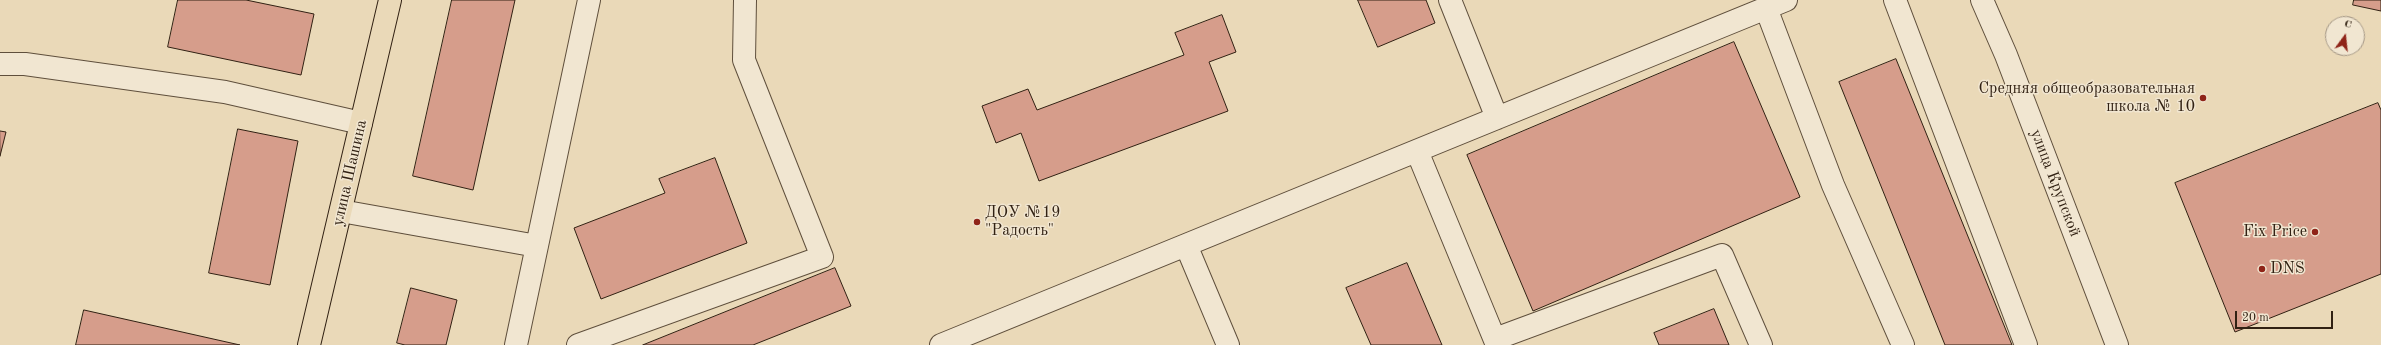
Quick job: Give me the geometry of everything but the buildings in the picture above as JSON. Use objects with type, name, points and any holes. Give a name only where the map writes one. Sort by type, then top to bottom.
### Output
[{"type":"main road","name":"улица Шашина","points":[[309,345],[390,0]]},
{"type":"street","points":[[516,345],[588,0]]},
{"type":"street","points":[[578,345],[822,257],[744,60],[745,0]]},
{"type":"street","points":[[1450,0],[1497,118]]},
{"type":"street","points":[[1895,0],[2026,345]]},
{"type":"street","name":"улица Крупской","points":[[1982,0],[2006,55],[2118,345]]},
{"type":"street","points":[[940,345],[1776,4],[1833,185],[1903,345]]},
{"type":"street","points":[[0,64],[25,64],[226,92],[362,123]]},
{"type":"street","points":[[1417,151],[1496,342],[1722,255],[1761,345]]},
{"type":"street","points":[[341,211],[537,246]]},
{"type":"street","points":[[1186,245],[1228,345]]},
{"type":"place","name":"Средняя общеобразовательная школа № 10","points":[[2203,98]]},
{"type":"place","name":"ДОУ №19 \"Радость\"","points":[[977,222]]},
{"type":"place","name":"Fix Price","points":[[2315,232]]},
{"type":"place","name":"DNS","points":[[2262,269]]}]
